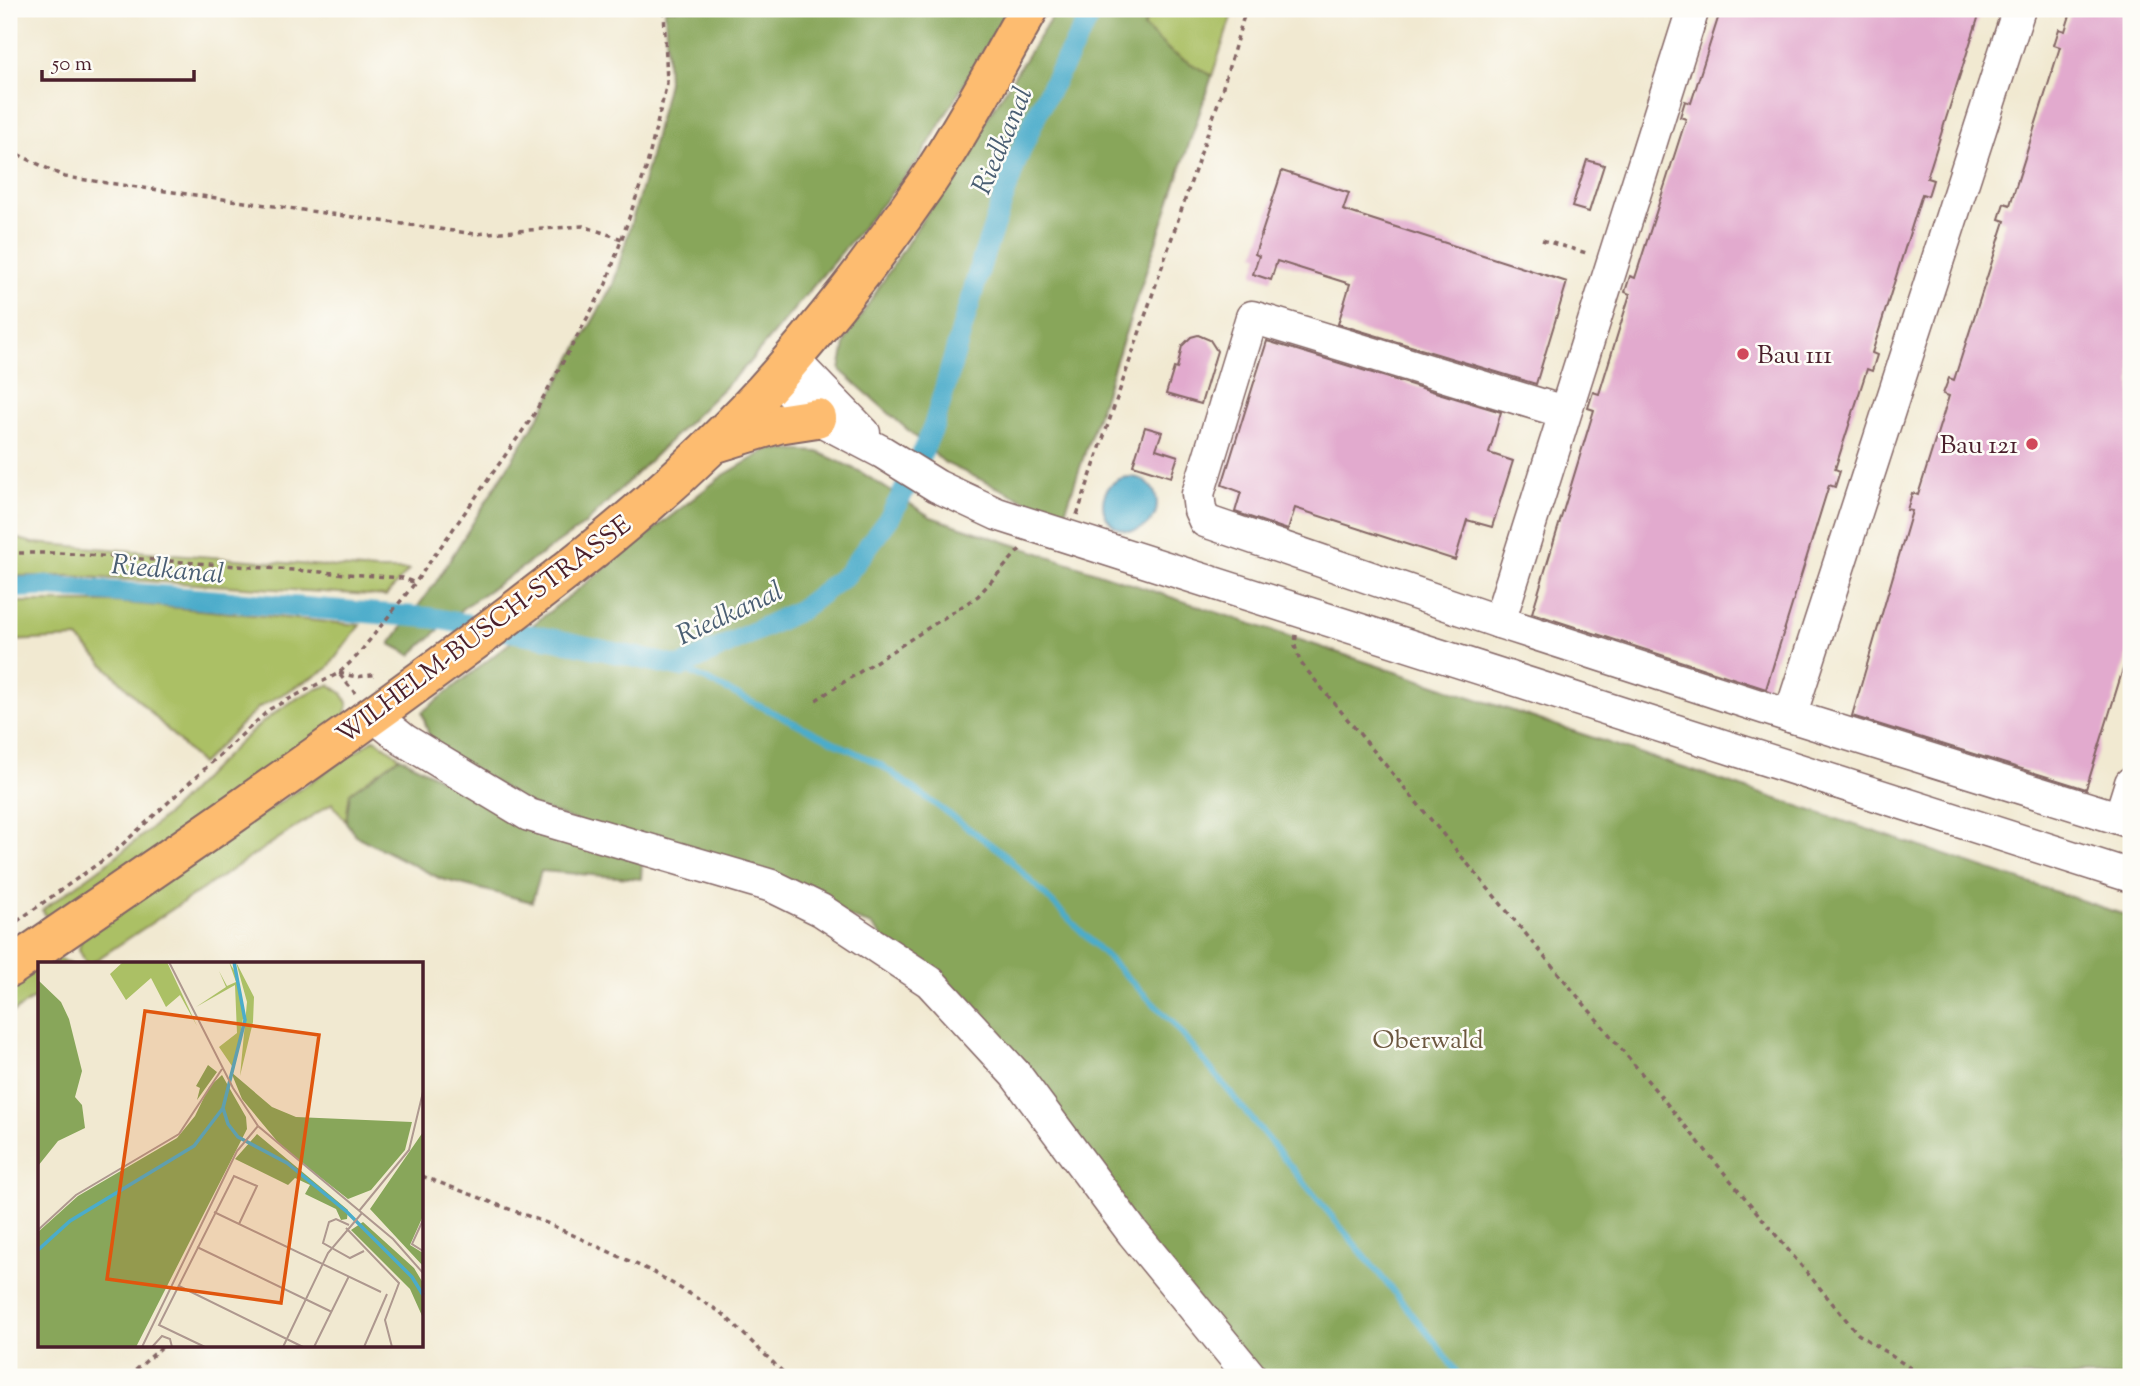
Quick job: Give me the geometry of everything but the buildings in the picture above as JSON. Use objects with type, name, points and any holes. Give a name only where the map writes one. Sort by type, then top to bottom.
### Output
[{"type":"main road","name":"WILHELM-BUSCH-STRASSE","points":[[9,968],[374,716],[513,613],[612,534],[714,443],[785,367],[862,271],[929,179],[1029,9]]},
{"type":"main road","points":[[714,443],[778,424],[817,418]]},
{"type":"street","points":[[1499,622],[1693,9]]},
{"type":"street","points":[[1790,716],[2019,9]]},
{"type":"street","points":[[1564,412],[1252,317],[1198,494],[1200,510],[1205,521],[1499,622],[2125,820],[2131,783]]},
{"type":"street","points":[[785,367],[793,395],[817,418],[882,452],[937,486],[997,514],[2131,876]]},
{"type":"street","points":[[785,367],[882,452]]},
{"type":"street","points":[[374,716],[433,759],[529,815],[772,887],[821,910],[930,982],[1015,1074],[1133,1233],[1251,1377]]},
{"type":"path","points":[[9,927],[113,853],[270,709],[339,673],[357,656],[415,583],[533,416],[606,284],[646,169],[667,83],[664,9]]},
{"type":"path","points":[[1069,538],[1219,100],[1246,9]]},
{"type":"path","points":[[9,150],[65,177],[475,234],[583,226],[622,239]]},
{"type":"path","points":[[1542,240],[1612,261]]},
{"type":"path","points":[[816,700],[978,596],[1023,545]]},
{"type":"path","points":[[9,553],[59,554],[403,578],[415,583]]},
{"type":"path","points":[[1303,613],[1295,646],[1300,662],[1858,1334],[1924,1377]]},
{"type":"path","points":[[424,1178],[549,1224],[653,1272],[722,1313],[789,1377]]},
{"type":"path","points":[[128,1377],[161,1348]]},
{"type":"green space","points":[[665,9],[1008,9],[919,160],[748,364],[584,525],[463,608],[411,655],[390,644],[436,582],[538,418],[613,285],[647,169],[668,82]]},
{"type":"green space","points":[[1057,9],[1150,9],[1144,27],[1171,52],[1212,76],[1063,518],[945,463],[840,370],[846,339]]},
{"type":"green space","points":[[1150,9],[1234,9],[1212,76],[1171,52],[1144,27]]},
{"type":"green space","name":"Oberwald","points":[[769,449],[818,452],[859,471],[931,517],[2131,917],[2131,1377],[1264,1377],[872,925],[529,804],[431,742],[422,712],[722,476]]},
{"type":"green space","points":[[9,536],[33,543],[376,570],[409,570],[386,596],[68,576],[9,576]]},
{"type":"green space","points":[[9,602],[113,602],[360,625],[327,669],[258,708],[201,764],[78,638],[9,641]]},
{"type":"green space","points":[[330,685],[342,693],[348,705],[345,718],[52,924],[42,910],[150,829],[263,722],[307,693]]},
{"type":"green space","points":[[375,739],[400,757],[350,793],[346,822],[332,803],[93,962],[85,962],[79,949],[82,934]]},
{"type":"green space","points":[[400,757],[505,814],[642,863],[641,879],[541,871],[532,902],[441,879],[356,836],[346,822],[350,793]]},
{"type":"green space","points":[[47,959],[60,959],[65,962],[43,962]]},
{"type":"green space","points":[[38,965],[38,995],[9,1015],[9,985]]},
{"type":"water","points":[[1130,477],[1149,485],[1157,504],[1149,523],[1130,531],[1111,523],[1103,504],[1111,485]]},
{"type":"waterway","name":"Riedkanal","points":[[9,588],[43,586],[433,618],[553,639],[680,667],[800,610],[847,574],[890,517],[914,472],[934,425],[983,257],[1017,159],[1039,109],[1094,9]]},
{"type":"waterway","points":[[680,667],[881,765],[1004,854],[1173,1023],[1435,1342],[1460,1377]]},
{"type":"place","name":"Bau 111","points":[[1743,354]]},
{"type":"place","name":"Bau 121","points":[[2032,444]]}]
